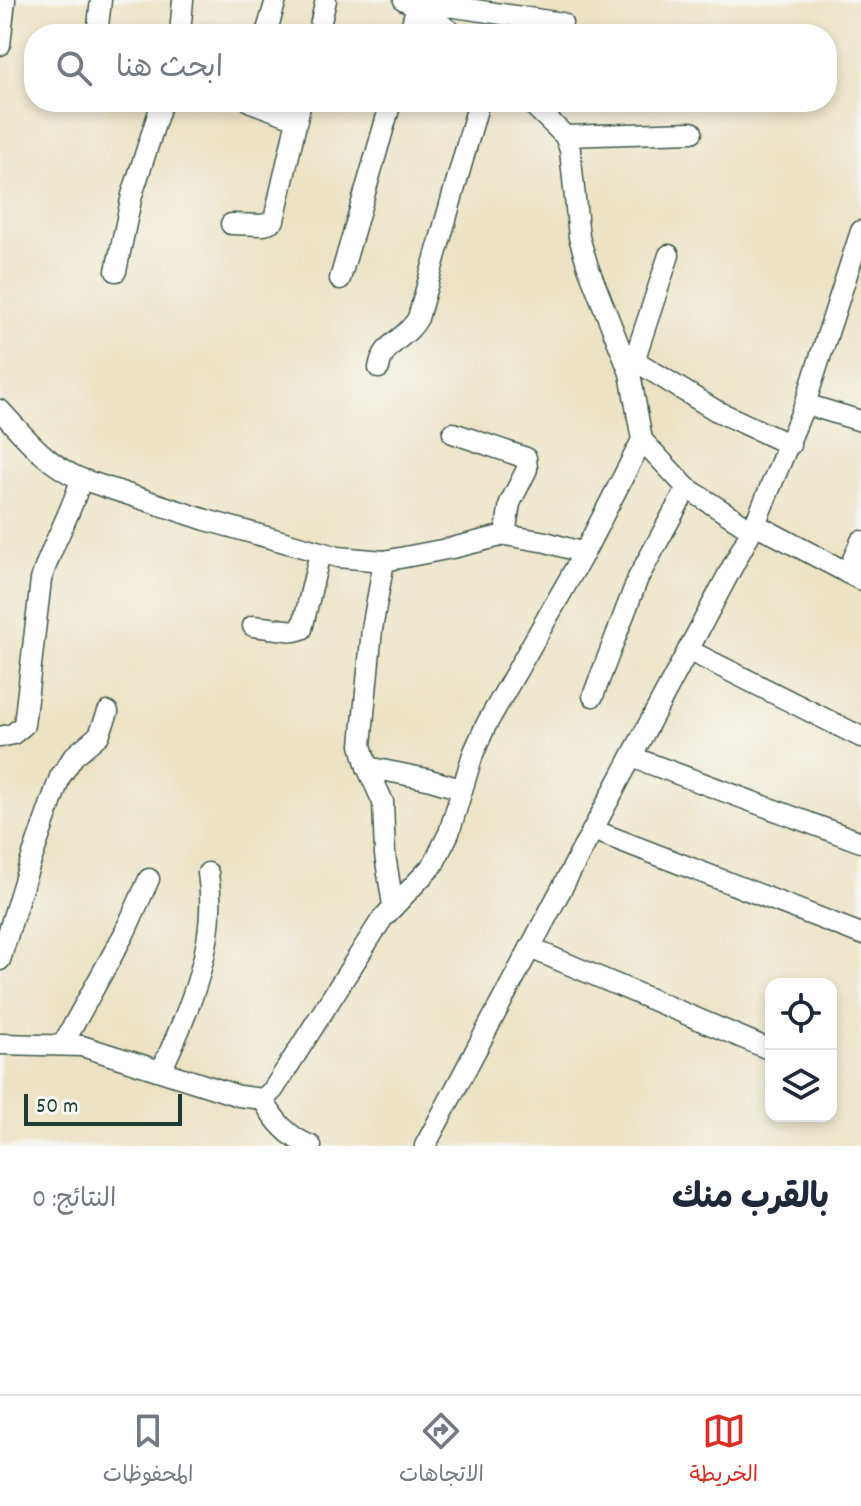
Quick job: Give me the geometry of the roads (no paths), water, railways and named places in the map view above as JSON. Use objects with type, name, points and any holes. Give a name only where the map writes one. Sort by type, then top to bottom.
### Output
[{"type":"street","points":[[0,45],[5,0]]},
{"type":"street","points":[[98,24],[101,0]]},
{"type":"street","points":[[181,24],[183,0]]},
{"type":"street","points":[[269,24],[276,0]]},
{"type":"street","points":[[320,24],[326,0]]},
{"type":"street","points":[[410,3],[562,23]]},
{"type":"street","points":[[409,24],[410,3]]},
{"type":"street","points":[[410,3],[440,24]]},
{"type":"street","points":[[116,271],[132,195],[159,112]]},
{"type":"street","points":[[231,224],[264,225],[274,220],[299,112]]},
{"type":"street","points":[[340,279],[388,112]]},
{"type":"street","points":[[379,368],[384,351],[409,332],[418,318],[476,112]]},
{"type":"street","points":[[263,1099],[280,1082],[393,905],[416,886],[433,865],[449,833],[461,789],[486,725],[584,553],[642,440],[632,366],[588,267],[579,237],[574,208],[573,165],[565,136],[540,112]]},
{"type":"street","points":[[565,136],[692,132]]},
{"type":"street","points":[[427,1146],[753,527],[805,404],[861,231]]},
{"type":"street","points":[[632,366],[669,255]]},
{"type":"street","points":[[632,366],[790,445]]},
{"type":"street","points":[[805,404],[861,421]]},
{"type":"street","points":[[0,410],[44,458],[81,479],[320,553],[363,561],[384,561],[505,535],[584,553]]},
{"type":"street","points":[[453,433],[526,458],[527,469],[510,503],[505,535]]},
{"type":"street","points":[[642,440],[687,488],[753,527],[854,577],[861,541]]},
{"type":"street","points":[[0,737],[13,734],[24,725],[41,580],[46,563],[69,518],[81,479]]},
{"type":"street","points":[[593,696],[638,578],[687,488]]},
{"type":"street","points":[[253,626],[295,631],[302,629],[320,553]]},
{"type":"street","points":[[384,561],[372,629],[361,745],[383,802],[385,855],[393,905]]},
{"type":"street","points":[[688,650],[861,737]]},
{"type":"street","points":[[0,960],[60,777],[74,756],[99,735],[108,712]]},
{"type":"street","points":[[632,757],[861,842]]},
{"type":"street","points":[[367,767],[461,789]]},
{"type":"street","points":[[593,830],[861,934]]},
{"type":"street","points":[[162,1069],[192,1000],[203,964],[212,909],[208,873]]},
{"type":"street","points":[[63,1044],[124,934],[149,879]]},
{"type":"street","points":[[530,948],[765,1047]]},
{"type":"street","points":[[0,1044],[82,1046],[239,1096],[263,1099]]},
{"type":"street","points":[[263,1099],[271,1116],[283,1129],[311,1146]]}]
